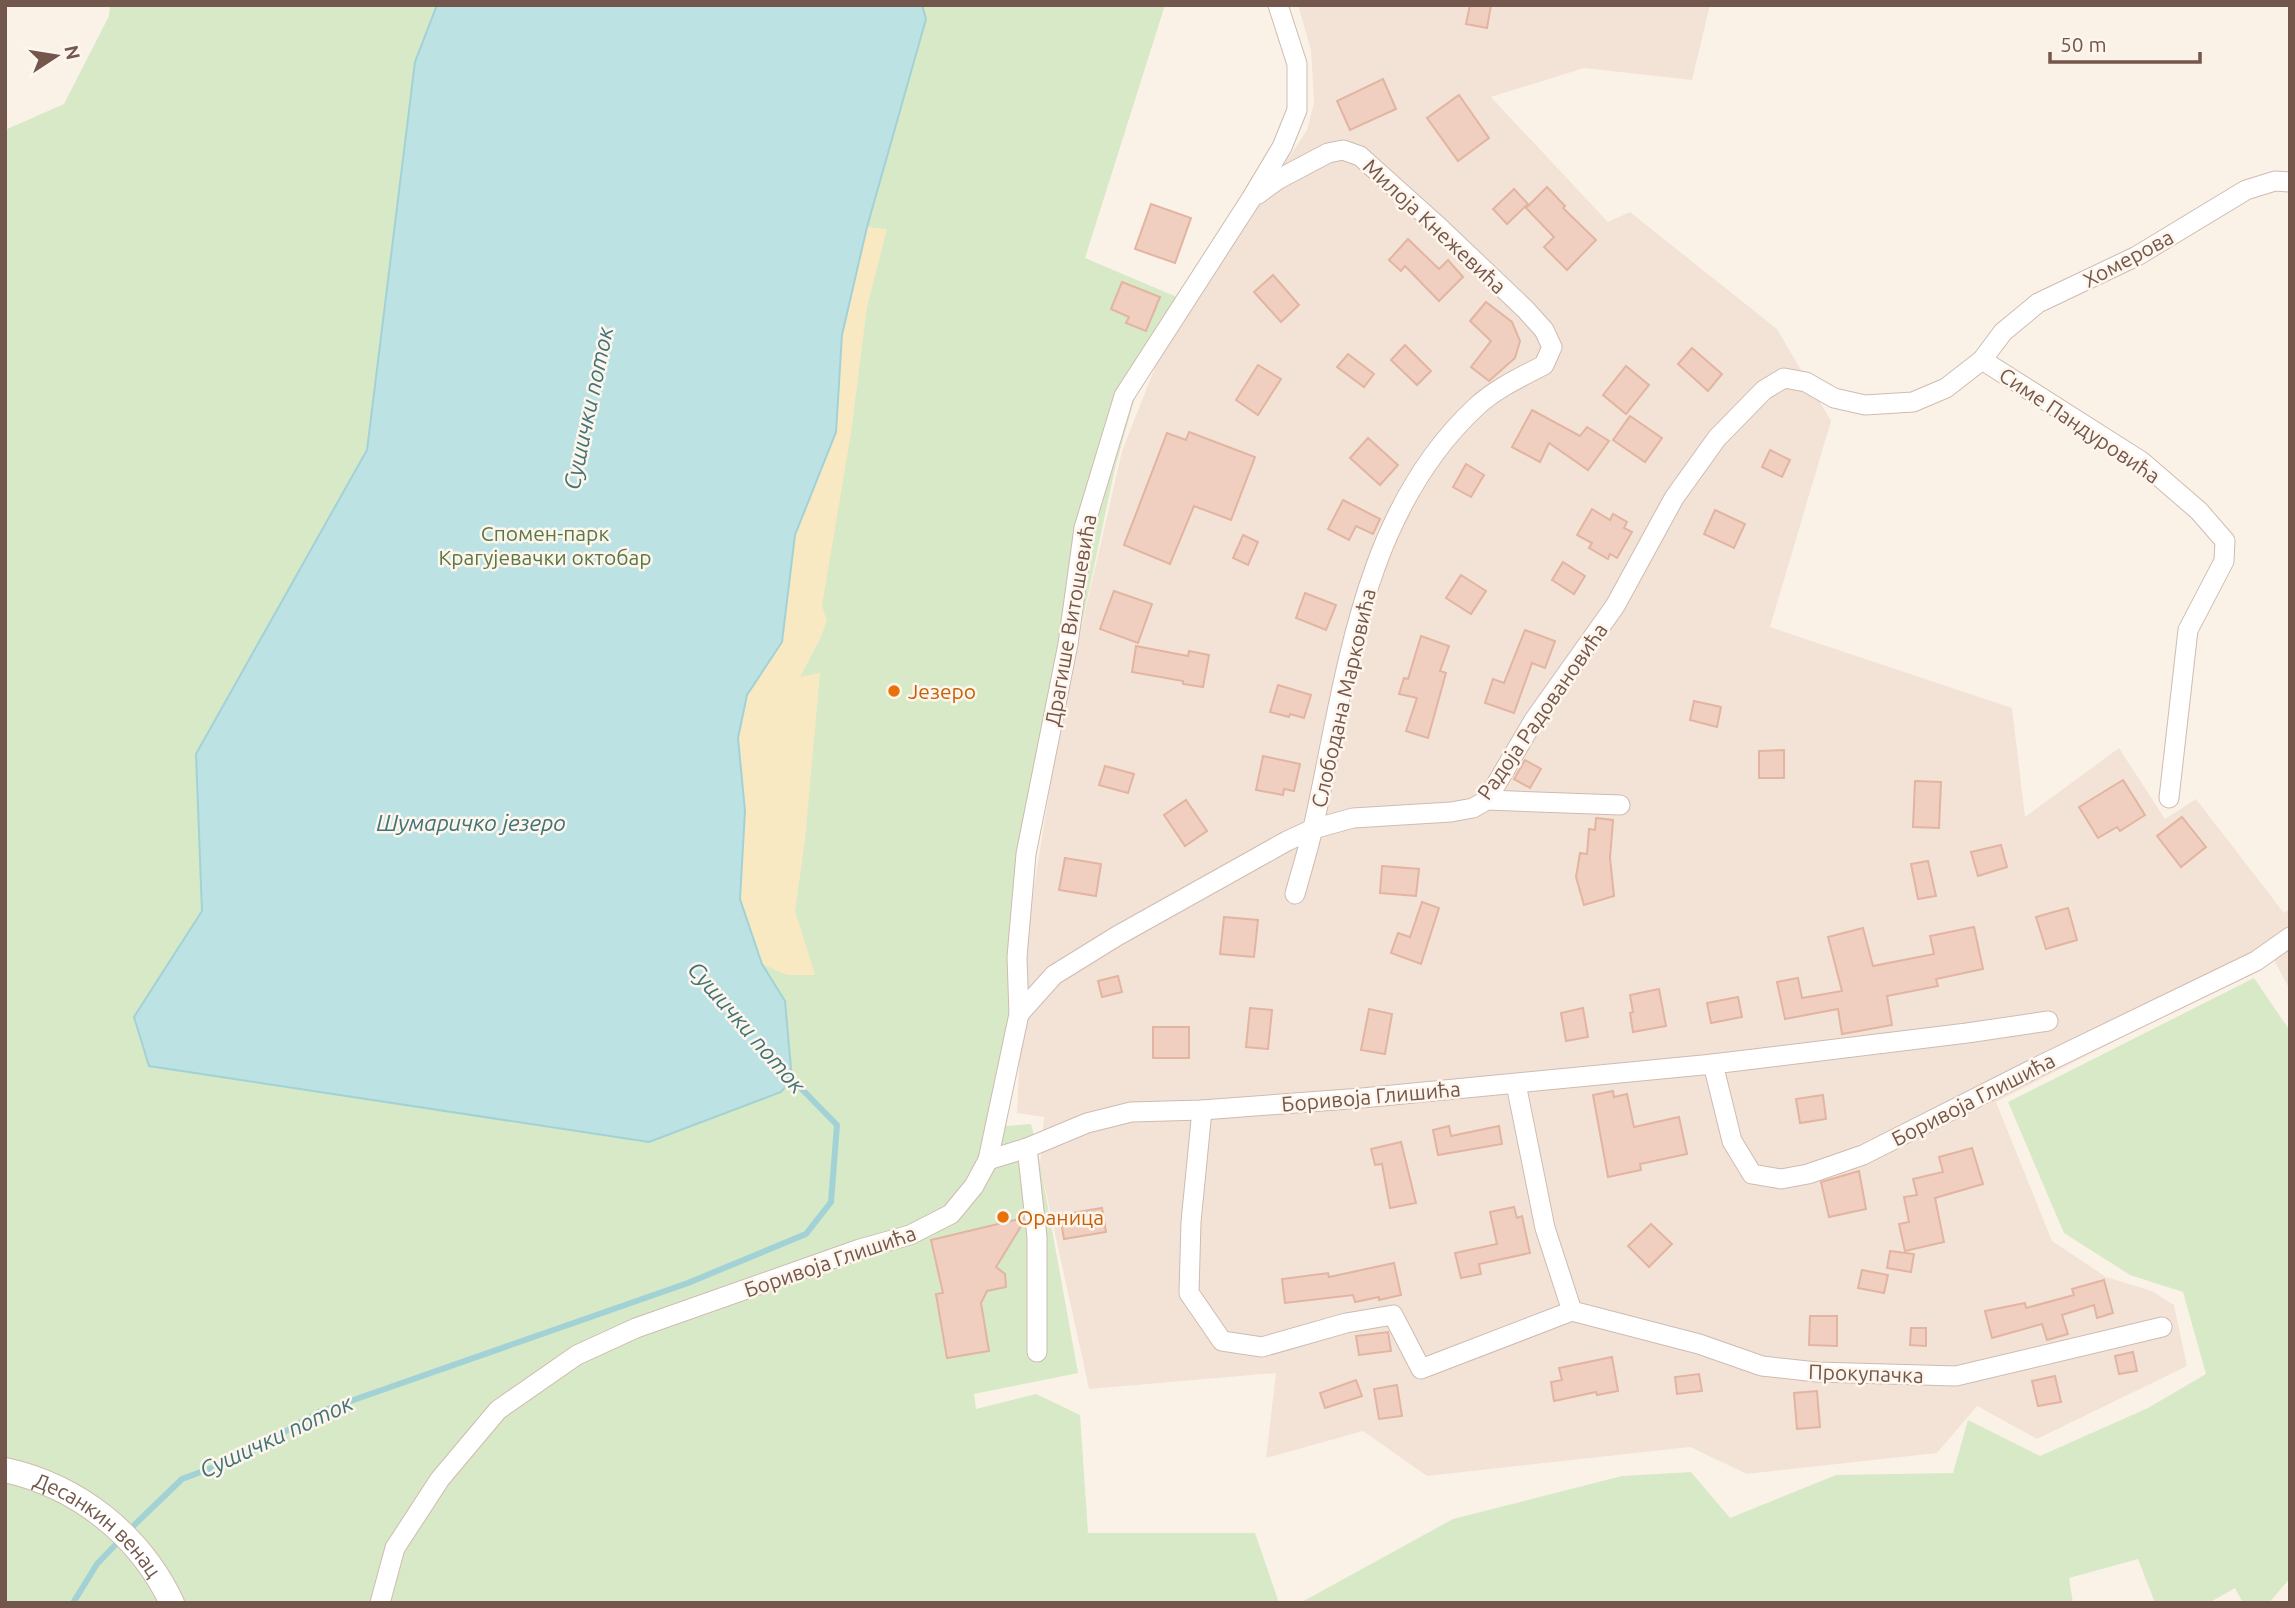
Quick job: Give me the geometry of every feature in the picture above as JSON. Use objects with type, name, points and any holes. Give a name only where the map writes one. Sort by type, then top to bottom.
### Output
[{"type":"street","name":"Драгише Витошевића","points":[[988,1160],[1019,1014],[1017,957],[1026,853],[1068,644],[1084,528],[1124,396],[1251,199],[1282,146],[1297,110],[1297,64],[1278,5]]},
{"type":"street","name":"Милоја Кнежевића","points":[[1251,199],[1277,180],[1328,153],[1343,150],[1360,156],[1439,227],[1545,330],[1552,346],[1544,365],[1513,382]]},
{"type":"street","name":"Хомерова","points":[[1982,360],[2003,331],[2038,303],[2137,256],[2246,190],[2275,181],[2290,182]]},
{"type":"street","name":"Симе Пандуровића","points":[[1982,360],[2141,461],[2199,511],[2225,541],[2224,561],[2188,630],[2169,798]]},
{"type":"street","name":"Радоја Радовановића","points":[[1019,1014],[1054,975],[1117,936],[1313,829],[1353,818],[1451,812],[1473,808],[1487,800],[1534,720],[1615,606],[1674,498],[1717,438],[1765,390],[1784,378],[1806,382],[1833,398],[1865,405],[1913,402],[1946,388],[1982,360]]},
{"type":"street","name":"Слободана Марковића","points":[[1295,894],[1313,829],[1346,667],[1371,580],[1397,513],[1436,451],[1477,406],[1513,382]]},
{"type":"street","points":[[1487,800],[1620,805]]},
{"type":"street","name":"Боривоја Глишића","points":[[1713,1064],[1732,1141],[1752,1174],[1781,1179],[1808,1174],[1863,1155],[2256,961],[2290,937]]},
{"type":"street","name":"Боривоја Глишића","points":[[380,1603],[395,1548],[440,1479],[498,1410],[577,1355],[636,1328],[860,1249],[910,1236],[951,1214],[974,1186],[988,1160],[1027,1148],[1087,1123],[1131,1112],[1202,1110],[1516,1084],[1713,1064],[2048,1021]]},
{"type":"street","points":[[1202,1110],[1189,1293],[1222,1341],[1262,1347],[1346,1323],[1393,1315],[1420,1368],[1572,1311],[1545,1228],[1516,1084]]},
{"type":"street","points":[[1027,1148],[1037,1237],[1037,1352]]},
{"type":"street","name":"Прокупачка","points":[[1572,1311],[1699,1344],[1762,1366],[1817,1372],[1956,1376],[2162,1327]]},
{"type":"street","name":"Десанкин венац","points":[[5,1471],[34,1477],[105,1515],[141,1550],[172,1603]]},
{"type":"shaded area","points":[[1298,5],[1710,5],[1692,80],[1584,68],[1491,97],[1608,222],[1630,212],[1777,329],[1831,421],[1770,627],[2012,708],[2025,817],[2119,748],[2165,819],[2196,799],[2284,913],[2290,909],[2290,990],[2274,960],[1996,1102],[2052,1241],[2106,1277],[2152,1291],[2174,1305],[2187,1366],[2037,1439],[1977,1406],[1937,1453],[1747,1474],[1690,1447],[1427,1476],[1363,1431],[1266,1458],[1276,1373],[1089,1389],[1040,1165],[1044,1117],[1017,1113],[1025,943],[1062,712],[1122,451],[1163,347],[1307,130],[1314,103],[1311,50]]},
{"type":"green space","name":"Спомен-парк Крагујевачки октобар","points":[[110,5],[1165,5],[1085,258],[1191,303],[1137,390],[1115,468],[1038,830],[1005,1126],[1031,1124],[1078,1373],[974,1394],[976,1409],[1036,1394],[1080,1415],[1088,1533],[1255,1533],[1279,1603],[5,1603],[5,130],[64,104],[109,16]]},
{"type":"green space","points":[[2254,978],[2290,1031],[2290,1578],[2269,1603],[2243,1603],[2235,1588],[2209,1603],[2155,1603],[2138,1559],[2069,1578],[2073,1603],[1300,1603],[1453,1519],[1622,1476],[1691,1472],[1730,1518],[1836,1475],[1953,1473],[1968,1420],[2040,1456],[2148,1408],[2206,1374],[2183,1292],[2130,1275],[2064,1233],[2008,1102]]},
{"type":"sand","points":[[867,227],[887,229],[867,307],[851,433],[822,606],[827,621],[800,677],[820,673],[805,840],[795,911],[815,975],[787,975],[762,964],[740,899],[745,811],[738,738],[747,695],[782,642],[795,535],[836,432],[842,335]]},
{"type":"water","name":"Шумаричко језеро","points":[[437,5],[922,5],[926,19],[867,227],[842,335],[836,432],[795,535],[782,642],[747,695],[738,738],[745,811],[740,899],[762,964],[785,1001],[792,1080],[781,1092],[649,1142],[149,1066],[134,1017],[202,911],[196,754],[367,450],[415,62]]},
{"type":"building","points":[[1470,5],[1491,5],[1487,28],[1466,24]]},
{"type":"building","points":[[1383,79],[1396,109],[1350,130],[1337,101]]},
{"type":"building","points":[[1459,95],[1489,138],[1458,161],[1427,118]]},
{"type":"building","points":[[1547,187],[1565,206],[1563,208],[1596,240],[1567,270],[1544,247],[1554,237],[1526,208]]},
{"type":"building","points":[[1514,189],[1528,204],[1507,224],[1493,209]]},
{"type":"building","points":[[1151,204],[1191,218],[1175,263],[1135,249]]},
{"type":"building","points":[[1408,239],[1439,269],[1448,260],[1463,277],[1439,301],[1405,266],[1401,271],[1389,260]]},
{"type":"building","points":[[1273,275],[1299,305],[1281,322],[1254,292]]},
{"type":"building","points":[[1122,282],[1160,297],[1146,331],[1126,323],[1129,317],[1111,309]]},
{"type":"building","points":[[1486,302],[1512,322],[1520,341],[1515,358],[1489,381],[1471,367],[1491,341],[1470,321]]},
{"type":"building","points":[[1405,345],[1431,371],[1417,385],[1391,360]]},
{"type":"building","points":[[1692,348],[1722,374],[1708,391],[1678,364]]},
{"type":"building","points":[[1348,354],[1374,374],[1364,387],[1337,367]]},
{"type":"building","points":[[1258,365],[1281,379],[1258,415],[1236,400]]},
{"type":"building","points":[[1626,366],[1649,385],[1626,414],[1603,395]]},
{"type":"building","points":[[1532,410],[1580,436],[1587,427],[1609,441],[1588,470],[1549,443],[1540,462],[1512,447]]},
{"type":"building","points":[[1630,416],[1662,438],[1645,462],[1613,440]]},
{"type":"building","points":[[1189,432],[1255,457],[1231,520],[1194,506],[1170,564],[1124,545],[1167,433],[1186,440]]},
{"type":"building","points":[[1368,438],[1398,465],[1380,485],[1350,458]]},
{"type":"building","points":[[1770,450],[1790,460],[1782,477],[1762,467]]},
{"type":"building","points":[[1466,464],[1484,475],[1471,497],[1453,487]]},
{"type":"building","points":[[1343,500],[1380,519],[1373,534],[1356,526],[1349,540],[1328,529]]},
{"type":"building","points":[[1592,509],[1610,520],[1613,514],[1627,522],[1624,528],[1632,532],[1617,558],[1610,554],[1608,559],[1589,548],[1592,543],[1577,535]]},
{"type":"building","points":[[1715,510],[1745,524],[1734,548],[1704,534]]},
{"type":"building","points":[[1243,535],[1258,542],[1248,565],[1233,558]]},
{"type":"building","points":[[1563,562],[1585,576],[1574,594],[1552,580]]},
{"type":"building","points":[[1461,575],[1486,591],[1471,614],[1446,598]]},
{"type":"building","points":[[1114,591],[1152,604],[1138,643],[1100,629]]},
{"type":"building","points":[[1305,593],[1336,605],[1326,630],[1296,618]]},
{"type":"building","points":[[1525,630],[1555,641],[1545,668],[1532,663],[1514,713],[1485,703],[1493,679],[1504,683]]},
{"type":"building","points":[[1421,636],[1449,646],[1440,671],[1446,673],[1428,738],[1406,731],[1417,698],[1399,694],[1404,678],[1408,679]]},
{"type":"building","points":[[1136,646],[1188,656],[1189,651],[1209,655],[1203,687],[1132,672]]},
{"type":"building","points":[[1278,685],[1311,695],[1304,718],[1270,712]]},
{"type":"building","points":[[1694,701],[1721,707],[1717,727],[1690,720]]},
{"type":"building","points":[[1784,750],[1784,778],[1759,778],[1759,751]]},
{"type":"building","points":[[1263,756],[1300,764],[1294,791],[1284,789],[1283,795],[1256,790]]},
{"type":"building","points":[[1525,760],[1541,769],[1530,788],[1514,779]]},
{"type":"building","points":[[1105,766],[1134,774],[1128,793],[1099,785]]},
{"type":"building","points":[[2123,780],[2145,815],[2120,831],[2117,827],[2098,838],[2079,807]]},
{"type":"building","points":[[1915,781],[1941,782],[1939,828],[1913,827]]},
{"type":"building","points":[[1186,800],[1207,831],[1185,846],[1164,815]]},
{"type":"building","points":[[2182,817],[2206,847],[2181,867],[2157,836]]},
{"type":"building","points":[[1596,818],[1613,820],[1610,858],[1614,896],[1584,905],[1576,877],[1580,853],[1587,854],[1589,829],[1595,830]]},
{"type":"building","points":[[2001,845],[2007,867],[1978,876],[1971,852]]},
{"type":"building","points":[[1065,858],[1101,864],[1096,896],[1059,890]]},
{"type":"building","points":[[1928,861],[1936,896],[1918,899],[1911,864]]},
{"type":"building","points":[[1382,866],[1419,869],[1416,896],[1380,893]]},
{"type":"building","points":[[1422,902],[1439,908],[1421,964],[1391,953],[1398,933],[1410,937]]},
{"type":"building","points":[[2068,908],[2077,940],[2046,949],[2036,917]]},
{"type":"building","points":[[1224,917],[1258,920],[1254,957],[1220,954]]},
{"type":"building","points":[[1974,927],[1983,969],[1936,979],[1938,986],[1887,996],[1892,1025],[1842,1034],[1838,1009],[1785,1019],[1777,982],[1798,978],[1802,998],[1842,991],[1828,937],[1863,928],[1873,966],[1934,954],[1930,936]]},
{"type":"building","points":[[1118,976],[1122,992],[1102,997],[1098,981]]},
{"type":"building","points":[[1659,989],[1666,1026],[1633,1032],[1630,995]]},
{"type":"building","points":[[1738,997],[1742,1017],[1711,1023],[1707,1003]]},
{"type":"building","points":[[1250,1008],[1272,1010],[1268,1049],[1246,1047]]},
{"type":"building","points":[[1583,1008],[1588,1037],[1566,1041],[1561,1013]]},
{"type":"building","points":[[1369,1009],[1392,1014],[1385,1054],[1361,1050]]},
{"type":"building","points":[[1153,1027],[1189,1027],[1189,1058],[1153,1058]]},
{"type":"building","points":[[1613,1091],[1614,1097],[1627,1094],[1634,1127],[1679,1117],[1687,1154],[1640,1164],[1641,1170],[1608,1177],[1593,1095]]},
{"type":"building","points":[[1823,1095],[1826,1119],[1800,1123],[1796,1099]]},
{"type":"building","points":[[1449,1126],[1451,1136],[1499,1126],[1502,1144],[1438,1155],[1433,1130]]},
{"type":"building","points":[[1401,1142],[1416,1203],[1390,1208],[1382,1164],[1375,1165],[1371,1149]]},
{"type":"building","points":[[1972,1148],[1983,1184],[1935,1198],[1944,1242],[1905,1251],[1899,1224],[1909,1222],[1904,1197],[1917,1195],[1913,1179],[1943,1172],[1939,1157]]},
{"type":"building","points":[[1859,1171],[1866,1209],[1829,1217],[1821,1182]]},
{"type":"building","points":[[1514,1207],[1517,1218],[1522,1216],[1530,1253],[1479,1264],[1481,1274],[1461,1278],[1455,1253],[1497,1244],[1490,1212]]},
{"type":"building","points":[[1102,1208],[1106,1232],[1064,1239],[1060,1215]]},
{"type":"building","points":[[1023,1218],[1023,1223],[996,1267],[1005,1274],[1006,1287],[987,1291],[981,1303],[989,1351],[947,1358],[936,1294],[943,1293],[931,1240]]},
{"type":"building","points":[[1651,1224],[1672,1244],[1649,1267],[1628,1246]]},
{"type":"building","points":[[1890,1251],[1914,1254],[1911,1272],[1887,1268]]},
{"type":"building","points":[[1394,1263],[1401,1295],[1355,1302],[1353,1295],[1285,1303],[1282,1279],[1328,1273],[1329,1277]]},
{"type":"building","points":[[1862,1270],[1888,1275],[1884,1293],[1858,1288]]},
{"type":"building","points":[[2104,1280],[2113,1313],[2097,1318],[2094,1305],[2062,1315],[2068,1334],[2047,1340],[2042,1324],[1992,1338],[1985,1311],[2025,1303],[2026,1308],[2074,1295],[2072,1289]]},
{"type":"building","points":[[1810,1316],[1837,1316],[1837,1346],[1809,1345]]},
{"type":"building","points":[[1911,1328],[1926,1328],[1926,1346],[1910,1345]]},
{"type":"building","points":[[1388,1332],[1391,1351],[1359,1355],[1356,1336]]},
{"type":"building","points":[[2133,1352],[2137,1371],[2119,1374],[2115,1356]]},
{"type":"building","points":[[1612,1357],[1618,1391],[1597,1395],[1596,1392],[1554,1401],[1551,1382],[1562,1380],[1559,1368]]},
{"type":"building","points":[[1699,1374],[1702,1391],[1677,1394],[1675,1377]]},
{"type":"building","points":[[2055,1376],[2061,1402],[2038,1406],[2032,1381]]},
{"type":"building","points":[[1356,1380],[1362,1396],[1325,1408],[1320,1393]]},
{"type":"building","points":[[1397,1385],[1402,1416],[1379,1419],[1374,1389]]},
{"type":"building","points":[[1817,1391],[1820,1427],[1797,1429],[1794,1393]]},
{"type":"waterway","name":"Сушички поток","points":[[127,1532],[182,1479],[243,1456],[319,1412],[688,1283],[806,1234],[831,1202],[837,1125],[787,1074]]},
{"type":"waterway","name":"Сушички поток","points":[[73,1603],[97,1564],[120,1540]]},
{"type":"place","name":"Језеро","points":[[894,691]]},
{"type":"place","name":"Ораница","points":[[1003,1217]]}]
